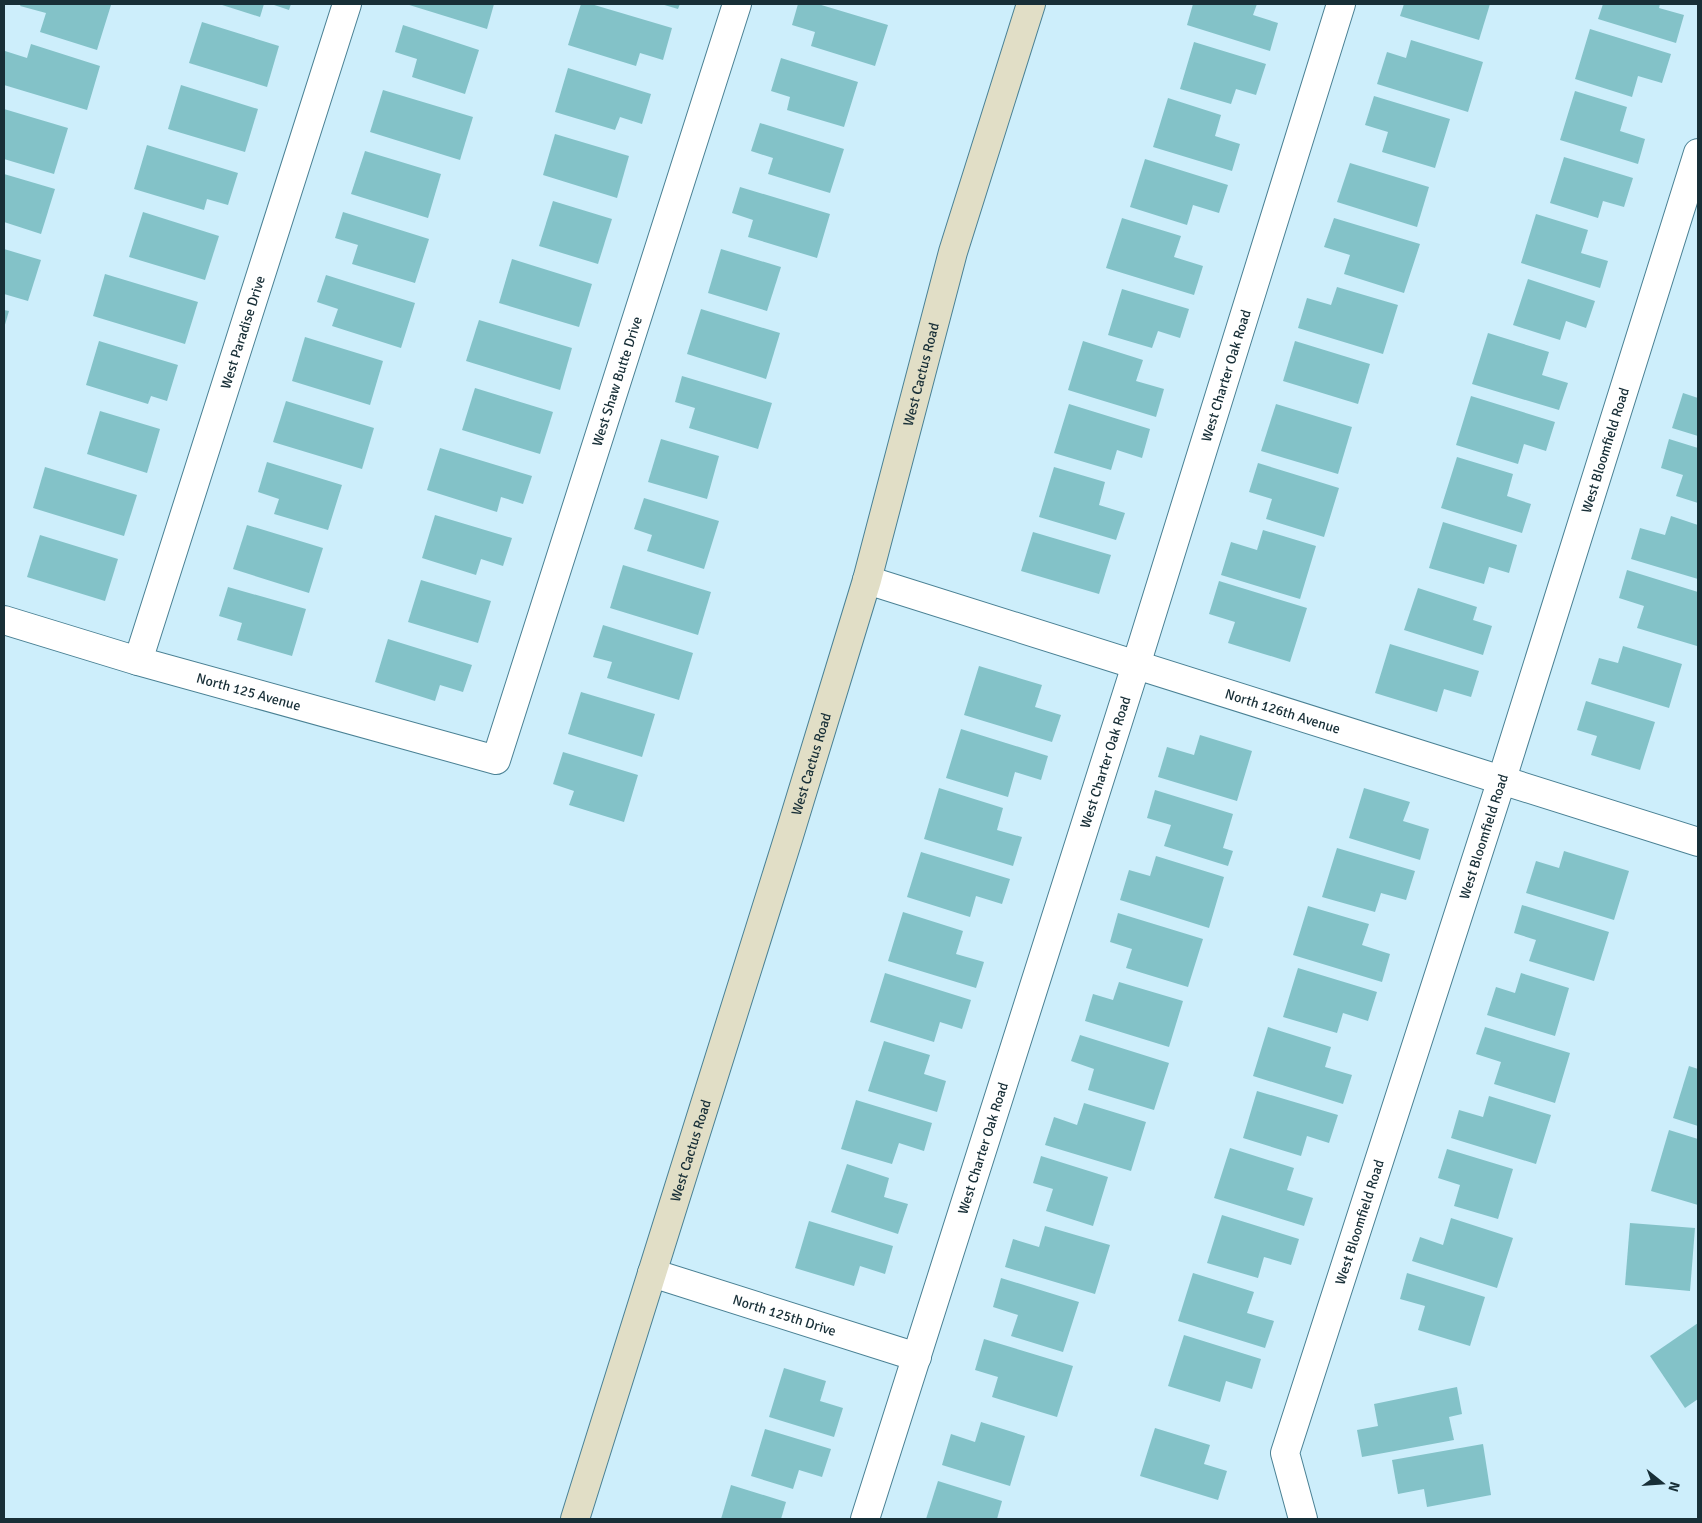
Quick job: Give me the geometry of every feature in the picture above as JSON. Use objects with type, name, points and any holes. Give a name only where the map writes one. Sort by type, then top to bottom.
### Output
[{"type":"main road","name":"West Cactus Road","points":[[575,1519],[867,580],[953,252],[1031,4]]},
{"type":"street","name":"West Paradise Drive","points":[[138,661],[347,4]]},
{"type":"street","name":"West Shaw Butte Drive","points":[[496,760],[737,4]]},
{"type":"street","name":"West Charter Oak Road","points":[[865,1519],[1136,664],[1341,4]]},
{"type":"street","name":"West Bloomfield Road","points":[[1303,1519],[1285,1453],[1502,780],[1698,153]]},
{"type":"street","name":"North 126th Avenue","points":[[867,580],[1698,842]]},
{"type":"street","name":"North 125 Avenue","points":[[4,620],[138,661],[496,760]]},
{"type":"street","name":"North 125th Drive","points":[[652,1273],[916,1357]]},
{"type":"building","points":[[21,4],[111,5],[97,50],[40,32],[46,13],[20,6]]},
{"type":"building","points":[[219,4],[264,4],[260,17]]},
{"type":"building","points":[[271,4],[291,4],[289,10]]},
{"type":"building","points":[[406,4],[494,4],[487,29]]},
{"type":"building","points":[[581,4],[591,4],[672,28],[663,60],[640,53],[636,66],[568,45]]},
{"type":"building","points":[[661,4],[680,4],[678,9]]},
{"type":"building","points":[[798,4],[818,4],[888,25],[875,66],[811,46],[815,32],[792,25]]},
{"type":"building","points":[[1193,4],[1257,4],[1253,15],[1278,23],[1270,51],[1187,25]]},
{"type":"building","points":[[1404,4],[1490,4],[1479,40],[1400,16]]},
{"type":"building","points":[[1603,4],[1660,4],[1659,8],[1684,15],[1676,43],[1598,19]]},
{"type":"building","points":[[202,22],[279,46],[267,87],[189,63]]},
{"type":"building","points":[[403,25],[479,50],[465,94],[412,77],[417,59],[395,52]]},
{"type":"building","points":[[1590,29],[1671,54],[1662,83],[1638,76],[1632,97],[1575,79]]},
{"type":"building","points":[[1411,40],[1483,62],[1468,112],[1377,84],[1387,52],[1406,58]]},
{"type":"building","points":[[1194,42],[1266,64],[1256,95],[1236,89],[1231,104],[1180,89]]},
{"type":"building","points":[[31,44],[100,66],[87,110],[4,85],[5,51],[27,58]]},
{"type":"building","points":[[781,58],[858,82],[844,127],[787,110],[790,97],[771,91]]},
{"type":"building","points":[[568,68],[651,94],[642,124],[620,117],[615,130],[555,112]]},
{"type":"building","points":[[181,85],[258,109],[245,152],[168,129]]},
{"type":"building","points":[[383,90],[473,117],[460,160],[370,132]]},
{"type":"building","points":[[1575,91],[1627,107],[1620,131],[1645,139],[1638,164],[1560,140]]},
{"type":"building","points":[[1374,96],[1450,119],[1435,168],[1382,152],[1388,132],[1365,125]]},
{"type":"building","points":[[1168,98],[1221,115],[1215,136],[1240,144],[1232,171],[1153,147]]},
{"type":"building","points":[[4,109],[68,128],[54,174],[4,159]]},
{"type":"building","points":[[760,123],[844,149],[830,193],[768,174],[773,158],[751,151]]},
{"type":"building","points":[[555,134],[629,156],[617,198],[543,175]]},
{"type":"building","points":[[147,145],[238,173],[228,205],[207,199],[204,210],[134,189]]},
{"type":"building","points":[[365,151],[441,174],[428,218],[351,194]]},
{"type":"building","points":[[1564,157],[1633,178],[1624,207],[1603,201],[1598,218],[1550,203]]},
{"type":"building","points":[[1145,159],[1228,185],[1219,213],[1193,205],[1187,225],[1130,207]]},
{"type":"building","points":[[1350,163],[1429,187],[1417,227],[1337,202]]},
{"type":"building","points":[[4,174],[55,189],[41,234],[4,222]]},
{"type":"building","points":[[740,187],[830,214],[817,258],[748,237],[753,220],[732,213]]},
{"type":"building","points":[[553,201],[612,219],[598,264],[539,246]]},
{"type":"building","points":[[143,212],[219,236],[205,280],[129,257]]},
{"type":"building","points":[[343,212],[429,239],[415,283],[352,264],[358,245],[335,238]]},
{"type":"building","points":[[1536,214],[1588,230],[1581,253],[1608,261],[1600,288],[1521,263]]},
{"type":"building","points":[[1122,218],[1181,236],[1174,257],[1203,266],[1194,295],[1106,268]]},
{"type":"building","points":[[1334,218],[1420,244],[1404,293],[1344,274],[1350,255],[1324,247]]},
{"type":"building","points":[[4,249],[41,260],[28,301],[4,294]]},
{"type":"building","points":[[721,249],[781,267],[767,311],[708,293]]},
{"type":"building","points":[[512,259],[592,284],[579,327],[499,303]]},
{"type":"building","points":[[105,274],[198,302],[185,344],[93,316]]},
{"type":"building","points":[[326,275],[415,303],[401,348],[332,326],[338,309],[317,302]]},
{"type":"building","points":[[1528,279],[1595,301],[1586,328],[1566,321],[1560,340],[1513,325]]},
{"type":"building","points":[[1337,287],[1398,305],[1383,354],[1298,328],[1307,298],[1331,305]]},
{"type":"building","points":[[1122,289],[1189,309],[1180,338],[1158,331],[1152,348],[1108,335]]},
{"type":"building","points":[[701,309],[780,333],[766,379],[687,354]]},
{"type":"building","points":[[4,310],[9,311],[4,328]]},
{"type":"building","points":[[479,320],[572,348],[560,390],[466,361]]},
{"type":"building","points":[[1488,333],[1549,352],[1542,375],[1568,383],[1559,410],[1472,384]]},
{"type":"building","points":[[305,337],[383,361],[370,405],[292,381]]},
{"type":"building","points":[[99,341],[178,365],[167,401],[151,396],[148,404],[86,385]]},
{"type":"building","points":[[1083,341],[1143,360],[1136,381],[1164,389],[1156,417],[1068,390]]},
{"type":"building","points":[[1295,341],[1370,364],[1358,404],[1283,381]]},
{"type":"building","points":[[682,376],[772,403],[758,449],[689,428],[695,408],[675,402]]},
{"type":"building","points":[[475,388],[553,412],[540,454],[462,430]]},
{"type":"building","points":[[1683,393],[1698,398],[1698,436],[1672,428]]},
{"type":"building","points":[[1471,396],[1555,422],[1546,451],[1524,444],[1518,464],[1456,445]]},
{"type":"building","points":[[286,401],[374,428],[362,469],[273,442]]},
{"type":"building","points":[[1069,404],[1150,429],[1142,458],[1117,450],[1111,470],[1054,453]]},
{"type":"building","points":[[1276,404],[1352,427],[1338,474],[1261,451]]},
{"type":"building","points":[[100,411],[160,429],[147,473],[87,454]]},
{"type":"building","points":[[661,439],[719,456],[707,499],[648,482]]},
{"type":"building","points":[[1669,439],[1698,448],[1698,503],[1676,496],[1683,475],[1661,468]]},
{"type":"building","points":[[440,448],[532,476],[523,504],[501,497],[497,512],[427,490]]},
{"type":"building","points":[[1457,457],[1513,474],[1507,496],[1531,504],[1522,533],[1441,508]]},
{"type":"building","points":[[267,462],[342,485],[328,530],[274,514],[279,499],[258,492]]},
{"type":"building","points":[[1258,463],[1339,488],[1324,537],[1266,519],[1272,499],[1249,492]]},
{"type":"building","points":[[45,467],[137,495],[124,536],[33,508]]},
{"type":"building","points":[[1054,467],[1105,482],[1099,505],[1125,513],[1116,540],[1039,517]]},
{"type":"building","points":[[644,498],[719,521],[704,569],[647,551],[652,535],[634,529]]},
{"type":"building","points":[[435,515],[512,538],[503,566],[481,559],[476,575],[422,558]]},
{"type":"building","points":[[1671,516],[1698,525],[1698,579],[1631,559],[1640,528],[1665,535]]},
{"type":"building","points":[[1443,522],[1517,545],[1509,573],[1489,567],[1484,584],[1429,568]]},
{"type":"building","points":[[247,525],[323,548],[309,593],[233,569]]},
{"type":"building","points":[[1263,530],[1316,546],[1300,599],[1221,575],[1231,542],[1257,550]]},
{"type":"building","points":[[1033,532],[1111,555],[1099,594],[1021,571]]},
{"type":"building","points":[[40,535],[118,559],[105,601],[27,577]]},
{"type":"building","points":[[623,565],[711,592],[698,635],[610,608]]},
{"type":"building","points":[[1627,570],[1698,592],[1697,646],[1637,628],[1644,606],[1619,598]]},
{"type":"building","points":[[421,580],[491,601],[478,643],[408,622]]},
{"type":"building","points":[[1219,581],[1307,608],[1290,662],[1228,643],[1235,622],[1209,614]]},
{"type":"building","points":[[228,587],[306,609],[292,656],[237,640],[242,623],[219,616]]},
{"type":"building","points":[[1418,588],[1477,607],[1473,620],[1492,626],[1483,655],[1404,630]]},
{"type":"building","points":[[603,625],[693,653],[679,700],[607,678],[612,662],[593,657]]},
{"type":"building","points":[[388,639],[472,665],[463,692],[440,685],[435,701],[375,682]]},
{"type":"building","points":[[1390,644],[1479,671],[1471,697],[1444,689],[1437,712],[1375,693]]},
{"type":"building","points":[[1623,646],[1682,664],[1669,708],[1591,684],[1599,658],[1618,663]]},
{"type":"building","points":[[979,666],[1042,685],[1035,707],[1061,715],[1052,742],[964,715]]},
{"type":"building","points":[[581,692],[655,714],[642,757],[568,734]]},
{"type":"building","points":[[1586,701],[1655,722],[1640,770],[1591,755],[1597,736],[1577,730]]},
{"type":"building","points":[[961,729],[1048,756],[1041,780],[1015,772],[1008,797],[946,778]]},
{"type":"building","points":[[1200,735],[1252,751],[1237,801],[1158,777],[1167,747],[1194,755]]},
{"type":"building","points":[[563,752],[638,775],[624,822],[569,805],[574,791],[553,784]]},
{"type":"building","points":[[939,788],[1003,808],[997,830],[1022,837],[1013,866],[924,839]]},
{"type":"building","points":[[1364,788],[1410,802],[1403,821],[1429,829],[1420,860],[1349,838]]},
{"type":"building","points":[[1155,790],[1233,814],[1223,848],[1233,851],[1228,866],[1164,846],[1171,825],[1147,818]]},
{"type":"building","points":[[1337,848],[1415,871],[1406,900],[1381,893],[1375,912],[1322,897]]},
{"type":"building","points":[[1564,851],[1629,871],[1614,920],[1526,893],[1536,861],[1559,868]]},
{"type":"building","points":[[921,852],[1010,879],[1002,904],[976,896],[970,917],[907,897]]},
{"type":"building","points":[[1156,856],[1224,877],[1209,928],[1120,900],[1129,870],[1150,876]]},
{"type":"building","points":[[1522,905],[1609,932],[1594,981],[1529,961],[1536,940],[1514,933]]},
{"type":"building","points":[[1308,906],[1369,924],[1362,945],[1390,954],[1382,982],[1293,955]]},
{"type":"building","points":[[903,912],[963,931],[956,954],[984,962],[976,988],[888,961]]},
{"type":"building","points":[[1118,913],[1203,939],[1188,987],[1126,968],[1132,949],[1110,942]]},
{"type":"building","points":[[1298,968],[1377,992],[1368,1021],[1343,1013],[1337,1033],[1283,1017]]},
{"type":"building","points":[[885,973],[971,1000],[962,1029],[940,1022],[934,1042],[870,1022]]},
{"type":"building","points":[[1521,973],[1569,988],[1555,1036],[1487,1015],[1496,987],[1515,993]]},
{"type":"building","points":[[1119,982],[1183,1001],[1169,1047],[1085,1021],[1093,994],[1113,1000]]},
{"type":"building","points":[[1268,1027],[1331,1047],[1325,1067],[1352,1075],[1343,1104],[1253,1076]]},
{"type":"building","points":[[1485,1027],[1570,1053],[1555,1103],[1494,1084],[1501,1062],[1476,1054]]},
{"type":"building","points":[[1080,1035],[1169,1063],[1154,1110],[1088,1090],[1094,1069],[1071,1061]]},
{"type":"building","points":[[884,1041],[930,1055],[924,1074],[946,1081],[937,1112],[868,1091]]},
{"type":"building","points":[[1689,1066],[1698,1069],[1698,1126],[1673,1118]]},
{"type":"building","points":[[1257,1091],[1338,1115],[1329,1143],[1307,1136],[1301,1156],[1243,1138]]},
{"type":"building","points":[[1489,1096],[1551,1115],[1536,1164],[1451,1138],[1459,1110],[1483,1117]]},
{"type":"building","points":[[856,1100],[932,1123],[924,1151],[899,1143],[892,1164],[841,1149]]},
{"type":"building","points":[[1084,1103],[1146,1122],[1131,1171],[1045,1145],[1054,1117],[1077,1125]]},
{"type":"building","points":[[1669,1130],[1698,1139],[1698,1205],[1651,1191]]},
{"type":"building","points":[[1230,1148],[1294,1168],[1287,1190],[1313,1198],[1304,1226],[1214,1198]]},
{"type":"building","points":[[1447,1149],[1513,1169],[1498,1219],[1454,1206],[1460,1185],[1438,1178]]},
{"type":"building","points":[[1041,1156],[1108,1177],[1093,1226],[1046,1211],[1053,1189],[1033,1183]]},
{"type":"building","points":[[847,1164],[889,1178],[884,1197],[908,1204],[898,1234],[831,1212]]},
{"type":"building","points":[[1222,1215],[1299,1239],[1291,1265],[1264,1257],[1258,1278],[1207,1263]]},
{"type":"building","points":[[1451,1218],[1513,1238],[1497,1288],[1412,1261],[1420,1237],[1443,1245]]},
{"type":"building","points":[[809,1221],[893,1246],[885,1274],[860,1266],[854,1286],[795,1268]]},
{"type":"building","points":[[1630,1223],[1695,1228],[1690,1291],[1625,1285]]},
{"type":"building","points":[[1045,1226],[1110,1245],[1095,1294],[1005,1267],[1013,1239],[1039,1247]]},
{"type":"building","points":[[1193,1273],[1254,1292],[1247,1313],[1274,1321],[1265,1348],[1178,1321]]},
{"type":"building","points":[[1407,1273],[1485,1297],[1470,1346],[1418,1330],[1425,1306],[1400,1299]]},
{"type":"building","points":[[1001,1278],[1079,1302],[1063,1352],[1011,1336],[1018,1315],[993,1307]]},
{"type":"building","points":[[1698,1323],[1698,1399],[1685,1408],[1650,1356]]},
{"type":"building","points":[[1184,1335],[1261,1359],[1252,1389],[1226,1381],[1220,1402],[1168,1386]]},
{"type":"building","points":[[984,1339],[1073,1366],[1057,1417],[992,1397],[998,1377],[975,1370]]},
{"type":"building","points":[[784,1368],[826,1381],[820,1401],[843,1408],[834,1437],[769,1417]]},
{"type":"building","points":[[1457,1387],[1462,1414],[1449,1417],[1454,1440],[1362,1457],[1357,1430],[1378,1426],[1374,1404]]},
{"type":"building","points":[[981,1422],[1025,1436],[1010,1486],[942,1465],[951,1434],[975,1442]]},
{"type":"building","points":[[1155,1428],[1210,1445],[1204,1464],[1227,1471],[1218,1500],[1140,1476]]},
{"type":"building","points":[[765,1429],[831,1449],[822,1477],[799,1470],[793,1489],[751,1476]]},
{"type":"building","points":[[1483,1444],[1491,1495],[1427,1507],[1424,1489],[1398,1494],[1392,1460]]},
{"type":"building","points":[[938,1481],[1002,1501],[997,1519],[926,1519]]},
{"type":"building","points":[[731,1485],[786,1502],[781,1519],[721,1519]]}]
